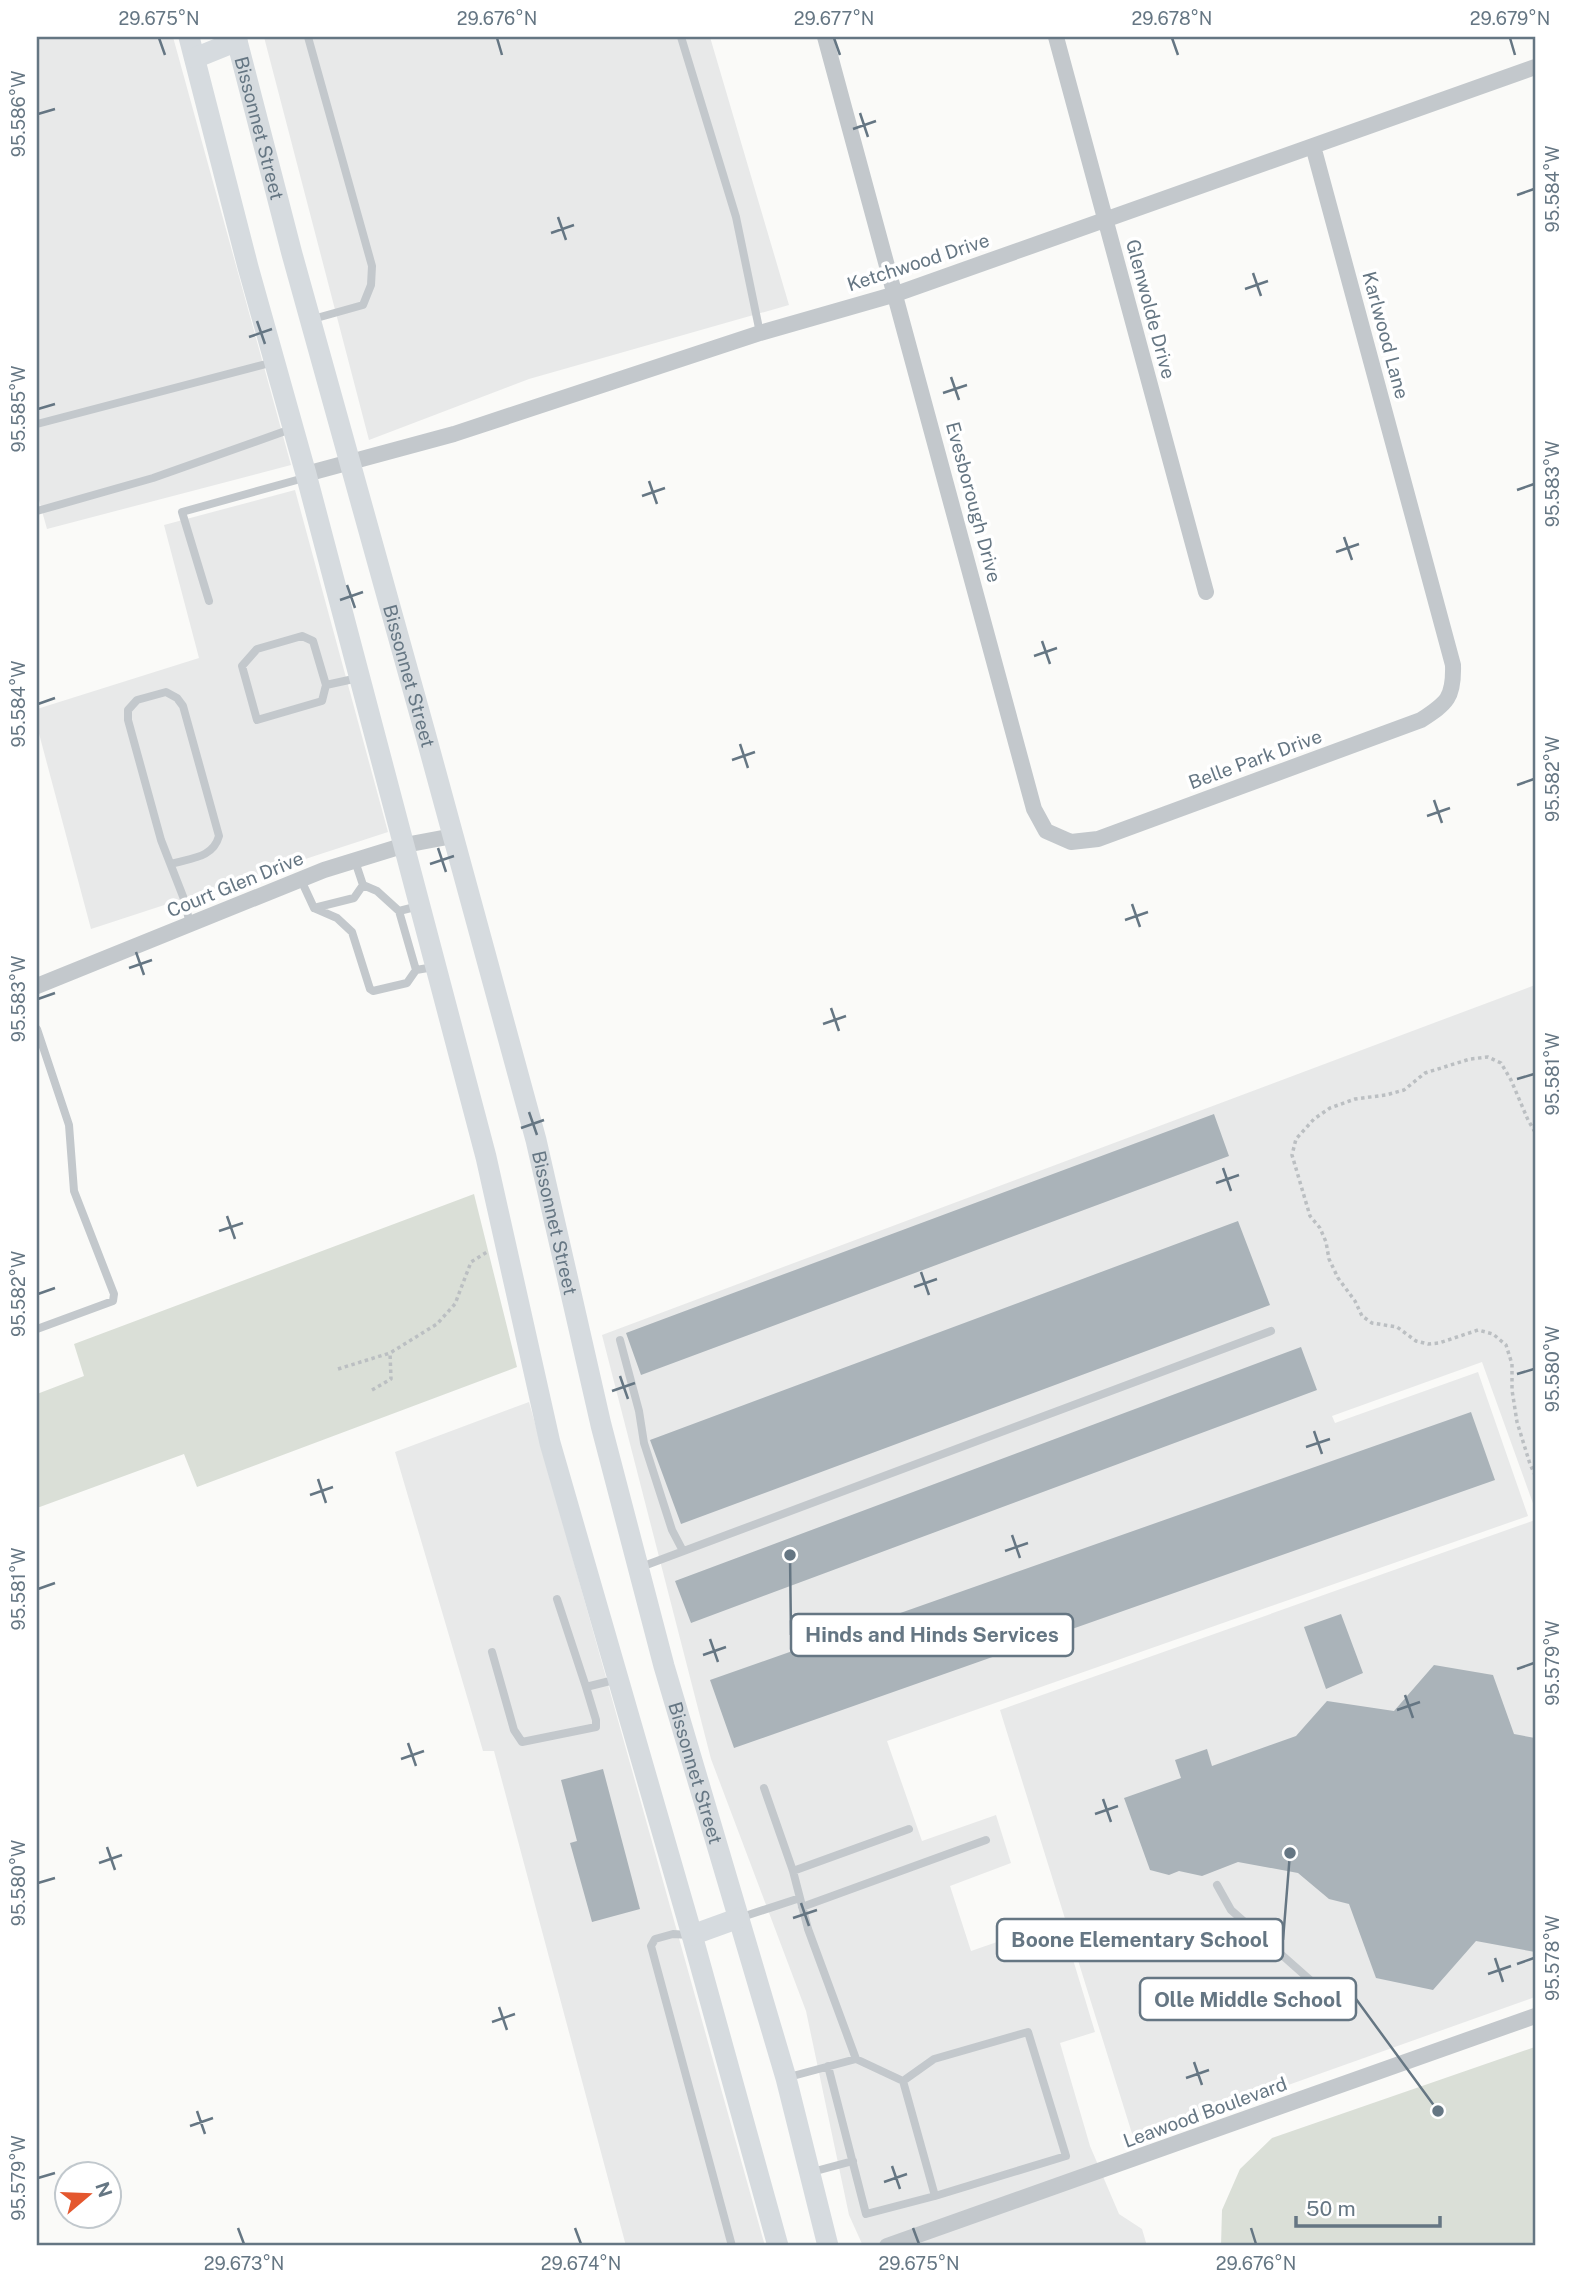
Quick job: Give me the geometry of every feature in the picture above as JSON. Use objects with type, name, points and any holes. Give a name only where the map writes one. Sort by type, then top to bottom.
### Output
[{"type":"main road","points":[[189,37],[248,267],[361,677],[486,1157],[550,1443],[692,1935],[778,2246]]},
{"type":"main road","points":[[195,58],[237,39]]},
{"type":"main road","name":"Bissonnet Street","points":[[237,39],[310,319],[536,1140],[600,1425],[664,1666],[786,2077],[828,2246]]},
{"type":"main road","points":[[692,1935],[740,1918]]},
{"type":"street","name":"Evesborough Drive","points":[[825,37],[1003,694]]},
{"type":"street","name":"Glenwolde Drive","points":[[1056,37],[1206,592]]},
{"type":"street","name":"Ketchwood Drive","points":[[307,476],[454,434],[760,333],[896,294],[1535,67]]},
{"type":"street","name":"Karlwood Lane","points":[[1313,146],[1418,535]]},
{"type":"street","name":"Belle Park Drive","points":[[1003,694],[1034,808],[1046,831],[1072,842],[1098,839],[1421,720],[1443,706],[1453,687],[1453,666],[1418,535]]},
{"type":"street","name":"Court Glen Drive","points":[[37,986],[301,880],[405,845],[453,836]]},
{"type":"street","name":"Leawood Boulevard","points":[[887,2246],[1535,2016]]},
{"type":"lane","points":[[307,37],[372,266],[371,285],[363,305],[310,319]]},
{"type":"lane","points":[[681,37],[736,218],[760,333]]},
{"type":"lane","points":[[37,424],[274,362]]},
{"type":"lane","points":[[37,511],[153,478],[293,428]]},
{"type":"lane","points":[[209,601],[183,512],[307,476]]},
{"type":"lane","points":[[302,636],[313,641],[326,685],[322,701],[257,720],[242,666],[257,649],[302,636]]},
{"type":"lane","points":[[326,685],[361,677]]},
{"type":"lane","points":[[171,864],[210,852],[217,844],[219,836],[183,706],[177,698],[166,692],[137,701],[128,710],[128,720],[162,840],[190,924]]},
{"type":"lane","points":[[355,861],[363,885],[377,891],[399,911],[416,971]]},
{"type":"lane","points":[[301,880],[314,908],[337,918],[352,932],[370,989],[373,991],[407,983],[416,971],[437,967]]},
{"type":"lane","points":[[314,908],[354,898],[363,885]]},
{"type":"lane","points":[[399,911],[421,906]]},
{"type":"lane","points":[[37,1029],[69,1125],[74,1191],[114,1294],[113,1301],[37,1329]]},
{"type":"lane","points":[[638,1568],[1271,1331]]},
{"type":"lane","points":[[620,1340],[639,1411],[644,1443],[672,1530],[683,1551]]},
{"type":"lane","points":[[492,1652],[514,1730],[522,1742],[596,1727],[557,1599]]},
{"type":"lane","points":[[586,1687],[618,1679]]},
{"type":"lane","points":[[764,1788],[793,1871],[808,1929],[856,2059]]},
{"type":"lane","points":[[793,1871],[909,1829]]},
{"type":"lane","points":[[740,1918],[801,1902],[986,1840]]},
{"type":"lane","points":[[1217,1885],[1231,1910],[1344,2010]]},
{"type":"lane","points":[[692,1935],[673,1934],[655,1940],[651,1946],[733,2246]]},
{"type":"lane","points":[[828,2066],[866,2214],[1066,2156],[1028,2032],[934,2059],[903,2081]]},
{"type":"lane","points":[[786,2077],[856,2059],[903,2081],[934,2196]]},
{"type":"lane","points":[[810,2173],[852,2161]]},
{"type":"path","points":[[1535,1132],[1502,1063],[1488,1057],[1470,1059],[1425,1073],[1404,1090],[1355,1099],[1330,1108],[1314,1119],[1296,1139],[1292,1155],[1310,1216],[1320,1228],[1338,1278],[1362,1316],[1372,1323],[1397,1327],[1416,1341],[1427,1344],[1478,1331],[1493,1334],[1506,1345],[1511,1364],[1517,1422],[1535,1475]]},
{"type":"path","points":[[338,1369],[390,1353],[437,1324],[455,1304],[471,1262],[488,1251],[506,1248]]},
{"type":"path","points":[[372,1390],[391,1379],[390,1353]]},
{"type":"shaded area","points":[[37,37],[173,37],[291,465],[47,529],[37,493]]},
{"type":"shaded area","points":[[264,37],[710,37],[789,305],[529,379],[369,440]]},
{"type":"shaded area","points":[[295,490],[388,832],[91,929],[37,726],[37,709],[199,658],[164,525]]},
{"type":"shaded area","points":[[1535,985],[1535,1509],[1482,1362],[1332,1416],[1335,1423],[1478,1372],[1528,1516],[887,1741],[922,1841],[996,1815],[1011,1863],[950,1886],[971,1951],[1061,1920],[1095,2032],[1060,2043],[1090,2146],[1119,2214],[1142,2229],[1147,2246],[863,2246],[849,2215],[806,2011],[711,1759],[602,1335]]},
{"type":"shaded area","points":[[474,1194],[517,1367],[197,1487],[184,1454],[37,1508],[37,1394],[84,1376],[74,1344]]},
{"type":"shaded area","points":[[529,1402],[765,2246],[626,2246],[494,1751],[483,1751],[395,1452]]},
{"type":"shaded area","points":[[1535,1520],[1535,1997],[1134,2140],[1000,1710]]},
{"type":"shaded area","points":[[1535,2047],[1535,2246],[1221,2246],[1222,2210],[1240,2169],[1272,2138]]},
{"type":"building","points":[[1214,1114],[1229,1156],[641,1375],[626,1333]]},
{"type":"building","points":[[1238,1221],[1270,1305],[681,1524],[650,1440]]},
{"type":"building","points":[[1301,1347],[1317,1390],[691,1623],[675,1581]]},
{"type":"building","points":[[1471,1412],[1495,1480],[734,1748],[710,1680]]},
{"type":"building","points":[[1341,1614],[1363,1673],[1326,1689],[1304,1627]]},
{"type":"building","points":[[1434,1665],[1493,1675],[1514,1734],[1535,1738],[1535,1952],[1476,1941],[1433,1990],[1376,1978],[1349,1904],[1329,1899],[1298,1873],[1238,1862],[1202,1876],[1179,1871],[1169,1875],[1150,1870],[1124,1798],[1181,1778],[1175,1760],[1207,1749],[1212,1766],[1296,1736],[1327,1701],[1394,1711]]},
{"type":"building","points":[[603,1769],[640,1909],[592,1922],[570,1843],[577,1841],[561,1780]]},
{"type":"place","name":"Hinds and Hinds Services","points":[[790,1555]]},
{"type":"place","name":"Boone Elementary School","points":[[1290,1853]]},
{"type":"place","name":"Olle Middle School","points":[[1438,2111]]}]
